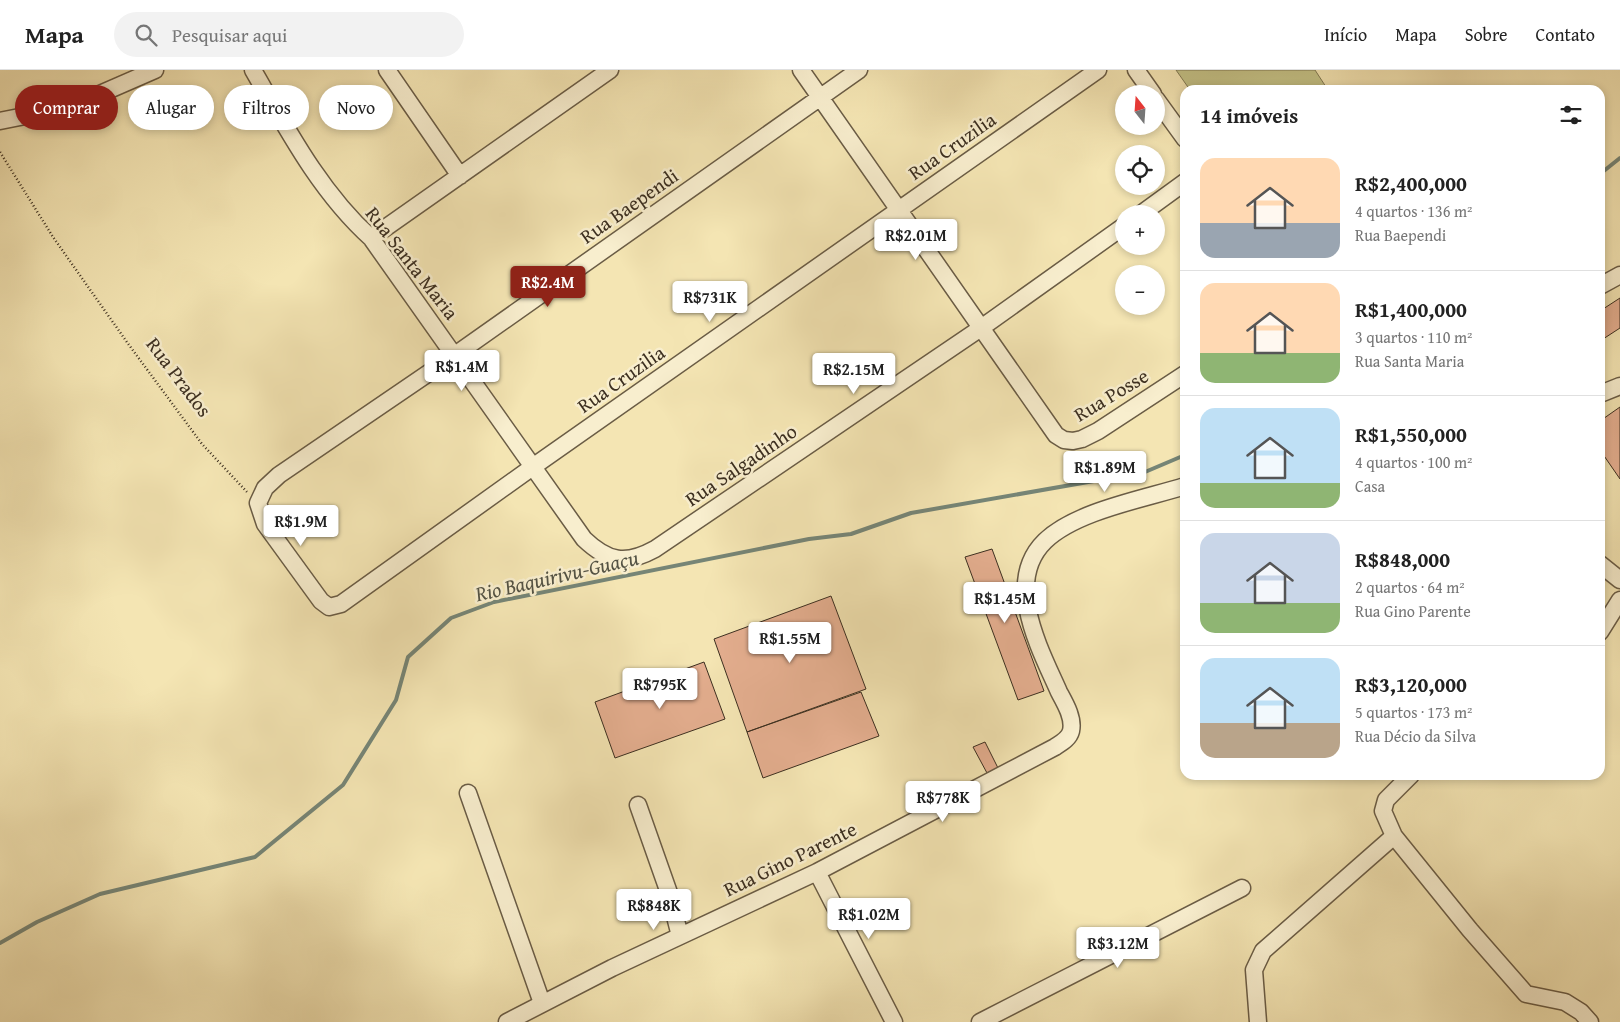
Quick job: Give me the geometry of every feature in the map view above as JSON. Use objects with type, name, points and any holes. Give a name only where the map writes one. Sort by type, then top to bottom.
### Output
[{"type":"street","points":[[0,121],[70,107],[155,70]]},
{"type":"street","name":"Rua Santa Maria","points":[[253,70],[299,148],[335,199],[356,225],[371,238],[577,528]]},
{"type":"street","points":[[387,70],[460,176]]},
{"type":"street","points":[[371,238],[610,70]]},
{"type":"street","points":[[801,70],[900,209],[981,328]]},
{"type":"street","name":"Rua Baependi","points":[[258,503],[265,488],[279,475],[455,355],[860,70]]},
{"type":"street","name":"Rua Cruzilia","points":[[258,503],[265,524],[321,601],[329,607],[341,604],[534,466],[1098,70]]},
{"type":"street","points":[[1136,70],[1147,85]]},
{"type":"street","points":[[1165,111],[1180,132]]},
{"type":"street","points":[[1153,205],[1180,186]]},
{"type":"street","name":"Rua Salgadinho","points":[[577,528],[584,539],[605,556],[630,560],[656,549],[981,328],[1115,232]]},
{"type":"street","points":[[1605,283],[1620,275]]},
{"type":"street","name":"Rua Posse","points":[[981,328],[1056,435],[1064,440],[1073,441],[1098,431],[1180,377]]},
{"type":"street","points":[[1605,392],[1620,386]]},
{"type":"street","name":"Rua Gino Parente","points":[[507,1022],[680,936],[816,872],[1067,739],[1071,732],[1070,715],[1035,637],[1027,606],[1026,573],[1035,553],[1046,540],[1078,519],[1180,488]]},
{"type":"street","points":[[1605,568],[1620,580]]},
{"type":"street","points":[[1605,624],[1620,600]]},
{"type":"street","points":[[1406,780],[1386,800],[1383,811],[1394,836],[1470,930],[1526,994],[1565,1002],[1581,1012],[1590,1022]]},
{"type":"street","points":[[468,793],[542,1003]]},
{"type":"street","points":[[638,805],[668,893],[680,936]]},
{"type":"street","points":[[1258,1022],[1254,970],[1263,951],[1394,836]]},
{"type":"street","points":[[816,872],[894,1022]]},
{"type":"street","points":[[980,1022],[1242,888]]},
{"type":"path","name":"Rua Prados","points":[[0,152],[53,237],[129,345],[202,444],[258,503]]},
{"type":"shaded area","points":[[1176,70],[1315,70],[1325,85],[1186,85]]},
{"type":"building","points":[[1620,298],[1620,328],[1605,338],[1605,308]]},
{"type":"building","points":[[1620,407],[1620,479],[1605,457],[1605,418]]},
{"type":"building","points":[[992,549],[1044,691],[1018,700],[965,557]]},
{"type":"building","points":[[831,596],[866,689],[747,732],[714,639]]},
{"type":"building","points":[[704,662],[725,719],[615,758],[595,702]]},
{"type":"building","points":[[861,692],[879,736],[763,778],[747,732]]},
{"type":"building","points":[[985,742],[998,768],[987,773],[973,747]]},
{"type":"waterway","name":"Rio Baquirivu-Guaçu","points":[[1605,170],[1620,158]]},
{"type":"waterway","name":"Rio Baquirivu-Guaçu","points":[[0,943],[37,922],[100,894],[255,857],[343,785],[396,700],[408,657],[451,618],[494,602],[809,539],[851,534],[911,513],[1145,472],[1180,457]]}]
